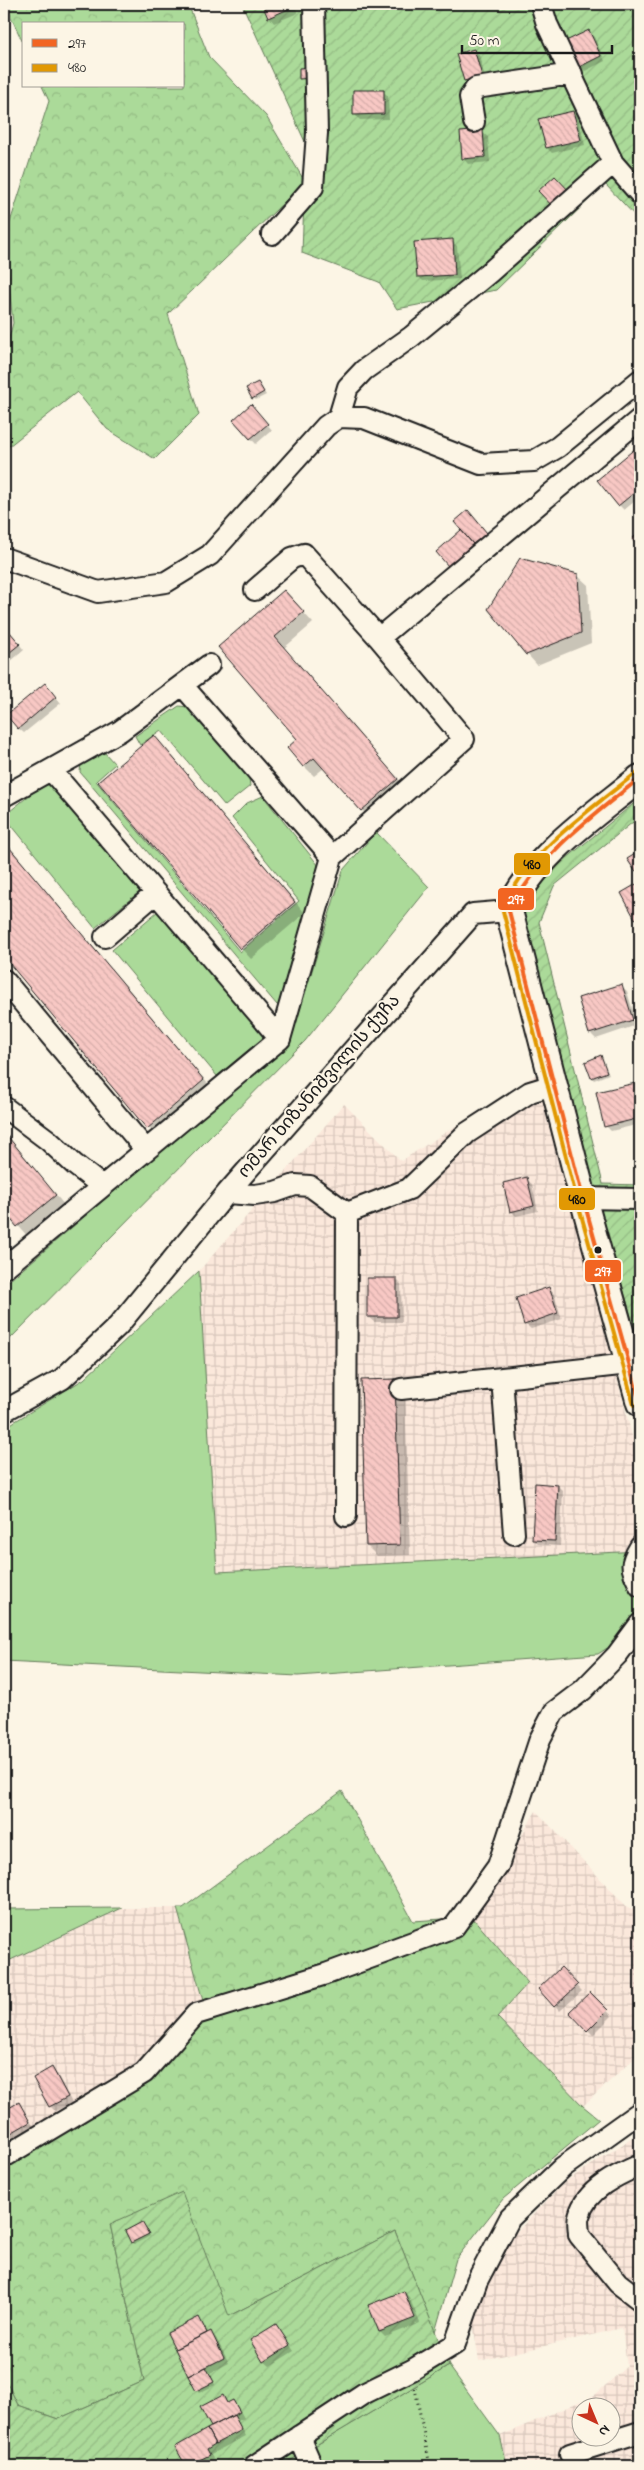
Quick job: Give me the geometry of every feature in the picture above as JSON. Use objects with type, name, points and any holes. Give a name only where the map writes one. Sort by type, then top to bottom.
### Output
[{"type":"main road","points":[[639,781],[588,820],[536,866],[518,891],[509,911],[553,1086],[640,1403]]},
{"type":"street","points":[[272,234],[313,187],[318,133],[314,4]]},
{"type":"street","points":[[541,4],[546,24],[572,74],[613,163],[640,194]]},
{"type":"street","points":[[474,122],[470,96],[476,88],[572,74]]},
{"type":"street","points":[[339,417],[348,387],[364,370],[411,337],[490,272],[613,163]]},
{"type":"street","points":[[4,558],[98,592],[166,582],[210,555],[326,426],[339,417],[364,418],[481,464],[534,461],[558,447],[640,380]]},
{"type":"street","points":[[379,638],[640,418]]},
{"type":"street","points":[[4,1268],[280,1039],[332,857],[464,739],[379,638],[304,554],[292,558],[255,590]]},
{"type":"street","points":[[4,796],[120,731],[209,665]]},
{"type":"street","points":[[182,686],[332,857]]},
{"type":"street","points":[[51,770],[280,1039]]},
{"type":"street","points":[[105,937],[156,893]]},
{"type":"street","name":"ომარ ხიზანიშვილის ქუჩა","points":[[4,1411],[62,1379],[118,1326],[227,1193],[473,914],[509,911]]},
{"type":"street","points":[[4,980],[146,1150]]},
{"type":"street","points":[[347,1213],[409,1189],[467,1133],[530,1092],[553,1086]]},
{"type":"street","points":[[4,1108],[48,1140],[75,1165],[102,1186]]},
{"type":"street","points":[[227,1193],[255,1195],[275,1192],[295,1185],[310,1186],[347,1213]]},
{"type":"street","points":[[583,1198],[640,1199]]},
{"type":"street","points":[[346,1516],[347,1213]]},
{"type":"street","points":[[401,1389],[629,1364]]},
{"type":"street","points":[[502,1378],[514,1534]]},
{"type":"street","points":[[640,1547],[632,1560],[632,1568],[640,1586]]},
{"type":"street","points":[[4,2157],[144,2073],[196,2014],[326,1974],[454,1927],[498,1866],[540,1739],[554,1712],[583,1690],[617,1654],[640,1624]]},
{"type":"street","points":[[254,2466],[363,2394],[412,2370],[455,2344],[477,2281],[510,2218],[563,2167],[640,2112]]},
{"type":"street","points":[[640,2165],[611,2179],[588,2198],[578,2216],[578,2235],[618,2283],[640,2300]]},
{"type":"street","points":[[570,2454],[640,2432]]},
{"type":"street","points":[[299,2436],[312,2466]]},
{"type":"path","points":[[412,2370],[430,2466]]},
{"type":"shaded area","points":[[537,1074],[640,1466],[640,1551],[217,1572],[199,1271],[344,1104],[401,1161]]},
{"type":"shaded area","points":[[536,1811],[629,1909],[640,1907],[640,2053],[583,2106],[497,2017],[473,1917]]},
{"type":"shaded area","points":[[122,1908],[177,1908],[205,2009],[152,2073],[4,2155],[4,1963]]},
{"type":"shaded area","points":[[640,2133],[640,2466],[507,2466],[500,2436],[572,2405],[572,2448],[622,2448],[622,2398],[588,2398],[595,2395],[627,2366],[622,2328],[479,2361],[471,2310],[501,2248],[565,2182]]},
{"type":"green space","points":[[5,4],[188,4],[209,57],[266,116],[305,182],[168,314],[199,415],[155,459],[107,429],[77,392],[4,450],[4,357],[13,323],[4,241],[49,101],[43,88],[185,88],[185,22],[22,22],[22,41]]},
{"type":"green space","points":[[242,4],[640,4],[640,221],[605,184],[496,290],[397,309],[379,282],[302,253],[306,144]]},
{"type":"green space","points":[[179,706],[188,707],[249,779],[250,786],[225,806],[161,730],[140,745],[135,736]]},
{"type":"green space","points":[[104,752],[115,764],[96,781],[240,952],[299,901],[232,818],[247,803],[263,796],[319,866],[319,882],[287,1000],[277,1005],[80,772],[81,763]]},
{"type":"green space","points":[[53,776],[144,888],[95,928],[4,816]]},
{"type":"green space","points":[[638,800],[640,805],[640,833],[633,822],[554,886],[539,922],[603,1184],[640,1185],[640,1347],[556,1058],[518,912],[535,884]]},
{"type":"green space","points":[[376,832],[429,887],[305,1041],[4,1345],[4,1285],[290,1042],[343,870]]},
{"type":"green space","points":[[158,911],[264,1037],[217,1076],[112,950]]},
{"type":"green space","points":[[199,1271],[217,1572],[640,1551],[640,1627],[598,1654],[298,1676],[4,1661],[4,1428],[84,1379]]},
{"type":"green space","points":[[342,1791],[413,1921],[472,1917],[528,1983],[497,2017],[583,2106],[599,2119],[503,2199],[456,2259],[435,2332],[395,2231],[229,2316],[110,2224],[144,2381],[58,2419],[18,2405],[4,2377],[4,2165],[152,2073],[205,2008],[177,1908],[183,1908]]},
{"type":"green space","points":[[122,1908],[4,1963],[4,1909]]},
{"type":"green space","points":[[182,2192],[229,2316],[395,2231],[449,2366],[281,2466],[4,2466],[4,2377],[18,2405],[58,2419],[144,2381],[110,2224]]},
{"type":"green space","points":[[449,2366],[500,2436],[507,2466],[281,2466]]},
{"type":"building","points":[[262,4],[292,4],[293,7],[268,18]]},
{"type":"building","points":[[589,30],[601,56],[579,67],[566,41]]},
{"type":"building","points":[[474,49],[482,76],[464,81],[456,54]]},
{"type":"building","points":[[312,67],[313,78],[299,79],[299,68]]},
{"type":"building","points":[[353,90],[384,90],[384,114],[353,115]]},
{"type":"building","points":[[573,111],[581,140],[546,148],[538,119]]},
{"type":"building","points":[[483,130],[485,157],[462,159],[460,132]]},
{"type":"building","points":[[555,176],[571,193],[555,209],[538,191]]},
{"type":"building","points":[[453,239],[455,275],[417,277],[414,242]]},
{"type":"building","points":[[258,382],[264,392],[252,399],[246,388]]},
{"type":"building","points":[[251,404],[268,424],[250,439],[233,420]]},
{"type":"building","points":[[637,447],[640,451],[640,488],[618,506],[597,480]]},
{"type":"building","points":[[468,510],[487,533],[473,544],[454,522]]},
{"type":"building","points":[[461,530],[473,544],[448,566],[436,552]]},
{"type":"building","points":[[640,532],[640,550],[632,539]]},
{"type":"building","points":[[520,558],[578,574],[581,633],[526,655],[488,609]]},
{"type":"building","points":[[284,590],[304,612],[275,637],[398,779],[361,811],[314,758],[303,767],[287,748],[297,739],[218,647]]},
{"type":"building","points":[[4,625],[20,644],[4,657]]},
{"type":"building","points":[[45,683],[56,697],[18,729],[6,715]]},
{"type":"building","points":[[154,735],[295,902],[240,949],[98,782]]},
{"type":"building","points":[[4,841],[204,1080],[147,1129],[4,957]]},
{"type":"building","points":[[640,851],[640,868],[635,871],[627,859]]},
{"type":"building","points":[[640,882],[640,916],[635,919],[621,893]]},
{"type":"building","points":[[622,984],[633,1020],[589,1034],[578,998]]},
{"type":"building","points":[[601,1055],[607,1072],[591,1078],[585,1062]]},
{"type":"building","points":[[640,1082],[640,1118],[604,1127],[596,1092]]},
{"type":"building","points":[[4,1132],[56,1195],[17,1227],[4,1211]]},
{"type":"building","points":[[527,1177],[534,1206],[510,1212],[503,1183]]},
{"type":"building","points":[[367,1278],[397,1278],[397,1317],[367,1317]]},
{"type":"building","points":[[549,1287],[558,1313],[524,1325],[516,1298]]},
{"type":"building","points":[[395,1379],[400,1545],[366,1546],[361,1380]]},
{"type":"building","points":[[535,1483],[558,1485],[555,1541],[532,1540]]},
{"type":"building","points":[[561,1967],[578,1985],[554,2007],[538,1989]]},
{"type":"building","points":[[590,1992],[608,2010],[587,2031],[569,2012]]},
{"type":"building","points":[[52,2067],[68,2097],[49,2107],[33,2078]]},
{"type":"building","points":[[19,2102],[30,2122],[4,2137],[4,2111]]},
{"type":"building","points":[[142,2222],[149,2234],[131,2243],[125,2231]]},
{"type":"building","points":[[404,2291],[415,2318],[379,2332],[368,2305]]},
{"type":"building","points":[[199,2317],[207,2333],[175,2349],[167,2333]]},
{"type":"building","points":[[276,2324],[290,2345],[263,2362],[250,2340]]},
{"type":"building","points":[[211,2331],[224,2358],[188,2376],[175,2349]]},
{"type":"building","points":[[206,2367],[214,2382],[196,2391],[188,2376]]},
{"type":"building","points":[[223,2395],[227,2403],[233,2400],[240,2412],[211,2427],[200,2407]]},
{"type":"building","points":[[234,2415],[242,2430],[215,2444],[207,2429]]},
{"type":"building","points":[[207,2429],[215,2444],[207,2449],[210,2455],[186,2466],[175,2447]]},
{"type":"transit line","name":"480","points":[[634,1405],[577,1200],[503,911],[512,891],[525,871],[542,852],[560,834],[636,773]]},
{"type":"transit line","name":"297","points":[[640,778],[567,838],[551,854],[521,891],[509,911],[583,1198],[640,1403]]}]
